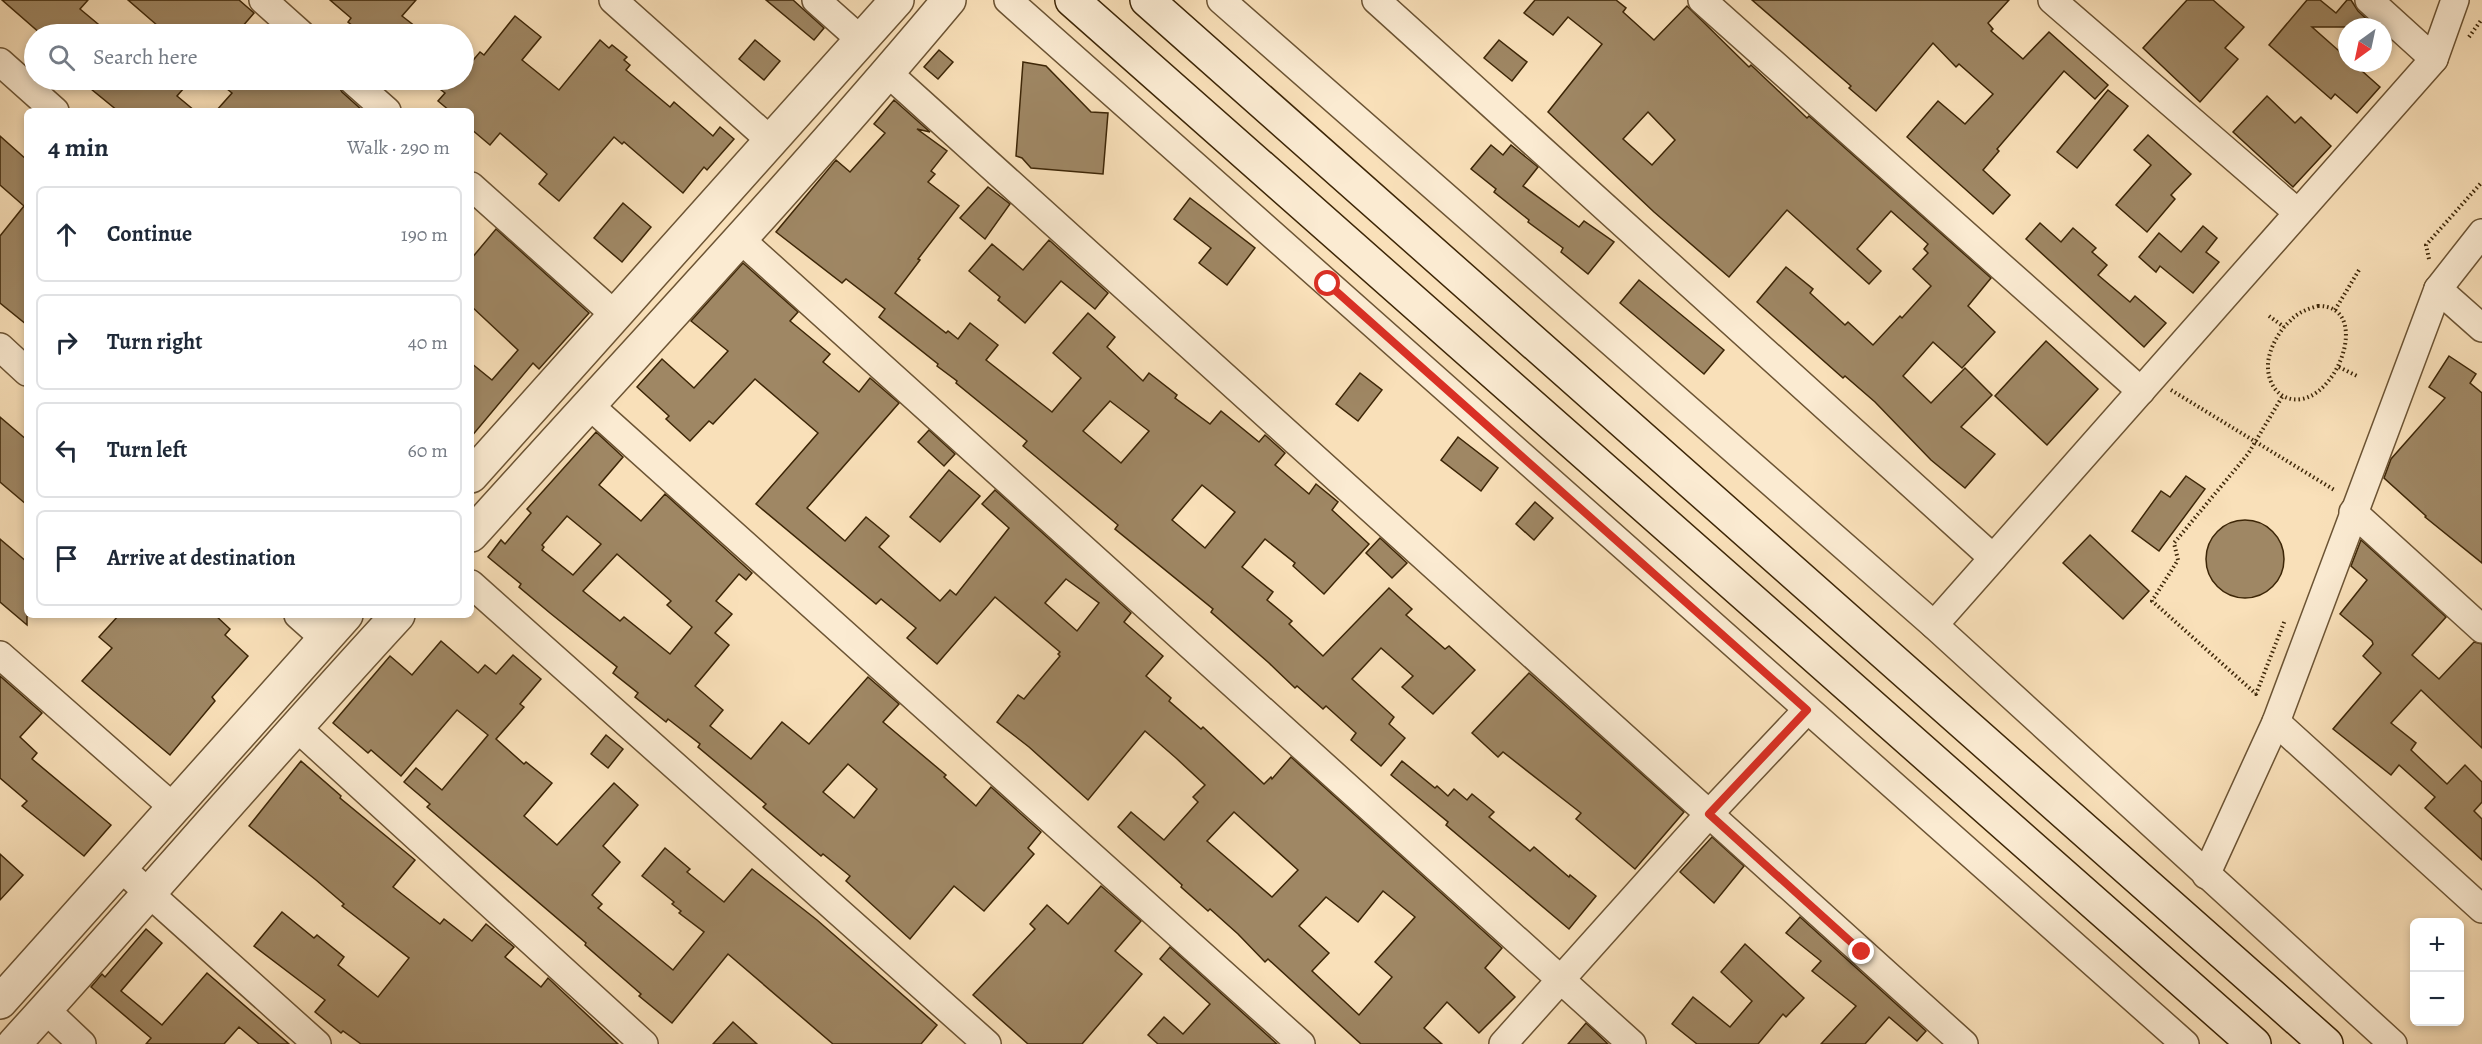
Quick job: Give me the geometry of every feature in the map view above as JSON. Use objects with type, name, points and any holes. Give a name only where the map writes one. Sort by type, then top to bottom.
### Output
[{"type":"main road","points":[[474,473],[897,0]]},
{"type":"main road","points":[[474,531],[740,239],[888,73],[949,0]]},
{"type":"main road","points":[[1072,0],[2254,1044]]},
{"type":"main road","points":[[1147,0],[2325,1044]]},
{"type":"main road","points":[[0,1002],[343,618]]},
{"type":"main road","points":[[14,1044],[149,894],[295,726],[395,618]]},
{"type":"street","points":[[263,0],[291,24]]},
{"type":"street","points":[[613,0],[771,141]]},
{"type":"street","points":[[816,0],[861,40]]},
{"type":"street","points":[[1008,0],[2185,1044]]},
{"type":"street","points":[[1221,0],[1934,625],[2392,1044]]},
{"type":"street","points":[[1376,0],[1993,558]]},
{"type":"street","points":[[1702,0],[2152,388]]},
{"type":"street","points":[[2052,0],[2297,212]]},
{"type":"street","points":[[2369,0],[2434,59]]},
{"type":"street","points":[[1934,625],[1993,558],[2152,388],[2297,212],[2434,59],[2455,0]]},
{"type":"street","points":[[0,62],[24,83]]},
{"type":"street","points":[[888,73],[1964,1044]]},
{"type":"street","points":[[31,90],[52,108]]},
{"type":"street","points":[[363,90],[384,108]]},
{"type":"street","points":[[474,189],[615,315]]},
{"type":"street","points":[[2206,875],[2276,722],[2345,502],[2438,289],[2482,233]]},
{"type":"street","points":[[740,239],[1632,1044]]},
{"type":"street","points":[[2438,289],[2482,328]]},
{"type":"street","points":[[0,347],[24,369]]},
{"type":"street","points":[[588,404],[1301,1044]]},
{"type":"street","points":[[2345,502],[2482,629]]},
{"type":"street","points":[[474,587],[987,1044]]},
{"type":"street","points":[[301,618],[325,639]]},
{"type":"street","points":[[0,655],[174,808]]},
{"type":"street","points":[[1503,1044],[1709,814],[1807,710]]},
{"type":"street","points":[[2276,722],[2482,909]]},
{"type":"street","points":[[295,726],[644,1044]]},
{"type":"street","points":[[121,868],[317,1044]]},
{"type":"street","points":[[45,1010],[82,1044]]},
{"type":"path","points":[[2427,265],[2430,258],[2426,245],[2482,182]]},
{"type":"path","points":[[2335,310],[2359,270]]},
{"type":"path","points":[[2318,306],[2326,306],[2335,310],[2341,316],[2346,338],[2339,367],[2333,376],[2312,395],[2294,399],[2282,397],[2274,390],[2268,369],[2271,350],[2284,327],[2300,313],[2318,306]]},
{"type":"path","points":[[2269,316],[2284,327]]},
{"type":"path","points":[[2339,367],[2359,377]]},
{"type":"path","points":[[2152,388],[2256,442],[2345,502]]},
{"type":"path","points":[[2256,694],[2152,601],[2178,560],[2174,543],[2248,454],[2282,397]]},
{"type":"building","points":[[2,0],[88,0],[80,9],[98,24],[30,24]]},
{"type":"building","points":[[128,0],[239,0],[254,13],[245,24],[156,24]]},
{"type":"building","points":[[330,0],[416,0],[402,16],[412,24],[350,24],[348,22],[351,18]]},
{"type":"building","points":[[766,0],[793,0],[824,28],[814,40]]},
{"type":"building","points":[[1535,0],[1616,0],[1626,8],[1623,12],[1654,40],[1687,6],[1749,67],[1751,65],[1807,118],[1809,116],[1991,278],[1968,306],[1995,332],[1962,368],[1933,342],[1903,376],[1931,403],[1965,368],[1992,395],[1961,427],[1995,454],[1965,488],[1931,460],[1875,402],[1845,376],[1843,378],[1757,302],[1786,267],[1813,289],[1810,293],[1845,325],[1848,322],[1873,345],[1931,286],[1913,269],[1928,253],[1924,249],[1928,244],[1891,211],[1857,249],[1881,271],[1869,284],[1787,210],[1729,277],[1654,212],[1548,112],[1602,44],[1568,17],[1553,35],[1524,13]],"holes":[[[1648,112],[1675,140],[1652,165],[1623,139]]]},
{"type":"building","points":[[1752,0],[2009,0],[1988,23],[1993,29],[1991,31],[2023,59],[2049,32],[2108,85],[2095,99],[2064,71],[1997,149],[1999,151],[1983,170],[2010,195],[1993,214],[1907,137],[1938,101],[1965,124],[1993,94],[1959,64],[1956,67],[1933,43],[1876,111],[1849,88],[1851,86]]},
{"type":"building","points":[[2187,0],[2213,0],[2244,27],[2225,48],[2238,59],[2200,102],[2143,48]]},
{"type":"building","points":[[2307,0],[2320,0],[2336,13],[2347,0],[2351,0],[2365,18],[2338,18],[2338,27],[2312,27],[2338,50],[2338,72],[2363,72],[2380,87],[2357,113],[2335,94],[2331,99],[2269,45]]},
{"type":"building","points":[[515,16],[541,37],[522,60],[559,90],[600,40],[609,48],[612,45],[627,57],[624,60],[630,65],[626,70],[670,107],[674,102],[713,136],[720,127],[734,139],[707,170],[704,167],[683,193],[624,142],[622,144],[614,137],[559,201],[539,184],[547,174],[500,133],[490,145],[474,132],[474,108],[446,108],[438,101],[445,93],[441,90],[474,90],[474,59],[480,52],[484,55]]},
{"type":"building","points":[[755,40],[780,61],[764,80],[739,59]]},
{"type":"building","points":[[1499,40],[1527,62],[1512,81],[1484,58]]},
{"type":"building","points":[[939,50],[953,62],[938,79],[924,67]]},
{"type":"building","points":[[1023,62],[1046,66],[1091,112],[1108,113],[1103,174],[1031,168],[1022,158],[1016,156]]},
{"type":"building","points":[[92,90],[182,90],[177,96],[191,108],[114,108]]},
{"type":"building","points":[[228,90],[341,90],[360,108],[219,108],[232,93]]},
{"type":"building","points":[[2108,90],[2128,106],[2077,168],[2057,152]]},
{"type":"building","points":[[2267,96],[2295,123],[2301,117],[2331,146],[2293,187],[2233,132]]},
{"type":"building","points":[[894,100],[930,132],[917,129],[947,151],[931,171],[935,174],[928,182],[959,206],[895,293],[946,333],[948,331],[958,339],[970,323],[998,345],[986,360],[1052,412],[1081,378],[1053,353],[1088,313],[1115,337],[1107,347],[1143,381],[1149,373],[1177,395],[1175,398],[1210,424],[1221,411],[1259,442],[1265,435],[1285,453],[1275,465],[1309,494],[1316,484],[1338,502],[1332,510],[1369,544],[1324,594],[1293,566],[1295,563],[1265,539],[1242,567],[1273,592],[1267,600],[1292,621],[1289,624],[1323,656],[1389,588],[1412,609],[1406,615],[1445,649],[1449,646],[1475,670],[1433,714],[1402,687],[1413,676],[1381,648],[1352,679],[1394,717],[1389,724],[1405,738],[1381,766],[1351,740],[1356,733],[1326,706],[1323,709],[1297,686],[1295,688],[1211,612],[1213,609],[1115,529],[1118,525],[1023,446],[1027,441],[956,383],[957,381],[937,366],[938,364],[879,317],[885,309],[846,279],[842,283],[776,232],[836,160],[850,172],[885,133],[874,124]],"holes":[[[1110,401],[1149,431],[1121,463],[1083,431]],[[1202,485],[1235,512],[1205,548],[1172,520]]]},
{"type":"building","points":[[2148,135],[2191,174],[2171,195],[2175,199],[2147,232],[2116,205],[2151,165],[2134,150]]},
{"type":"building","points":[[0,136],[24,157],[24,206],[0,185]]},
{"type":"building","points":[[1491,145],[1503,155],[1511,145],[1538,167],[1523,186],[1579,227],[1584,221],[1614,242],[1588,274],[1561,252],[1563,248],[1528,222],[1529,220],[1494,192],[1496,189],[1471,169]]},
{"type":"building","points":[[988,187],[1010,204],[985,239],[960,218]]},
{"type":"building","points":[[1190,198],[1255,248],[1227,285],[1199,263],[1211,248],[1174,219]]},
{"type":"building","points":[[623,203],[651,227],[622,262],[594,238]]},
{"type":"building","points":[[24,206],[24,323],[0,303],[0,236]]},
{"type":"building","points":[[2040,223],[2061,242],[2073,228],[2096,248],[2092,252],[2107,265],[2098,275],[2130,302],[2135,296],[2166,323],[2144,347],[2026,239]]},
{"type":"building","points":[[2203,226],[2217,238],[2206,252],[2219,262],[2193,293],[2160,266],[2156,272],[2139,257],[2159,233],[2181,252]]},
{"type":"building","points":[[496,229],[589,313],[539,369],[533,363],[474,433],[474,365],[492,380],[518,350],[474,309],[474,255]]},
{"type":"building","points":[[1049,240],[1108,293],[1095,309],[1061,281],[1025,323],[998,300],[1000,297],[969,271],[992,244],[1023,270]]},
{"type":"building","points":[[743,263],[798,312],[790,321],[830,354],[823,362],[859,392],[870,378],[899,403],[807,508],[845,541],[866,517],[889,536],[879,547],[940,601],[950,590],[956,595],[1009,528],[982,504],[995,490],[1131,613],[1124,622],[1163,656],[1146,676],[1171,698],[1169,701],[1201,729],[1203,727],[1264,784],[1271,777],[1272,779],[1291,757],[1502,948],[1485,968],[1515,997],[1479,1033],[1447,1002],[1424,1028],[1442,1044],[1361,1044],[1268,959],[1265,962],[1210,909],[1208,911],[1181,887],[1182,885],[1118,827],[1131,812],[1164,840],[1198,802],[1193,797],[1205,785],[1176,758],[1145,731],[1088,800],[1029,747],[997,722],[1018,695],[1024,699],[1060,656],[1058,654],[1060,652],[995,597],[937,664],[907,638],[916,628],[881,599],[876,604],[756,504],[818,433],[755,379],[713,424],[709,421],[690,441],[666,419],[669,416],[637,387],[662,359],[694,388],[728,351],[691,321]],"holes":[[[1066,579],[1099,603],[1077,631],[1045,603]],[[1234,812],[1298,870],[1272,897],[1207,841]],[[1383,891],[1415,917],[1375,962],[1392,977],[1359,1015],[1312,971],[1329,953],[1299,926],[1326,897],[1358,922]]]},
{"type":"building","points":[[1639,280],[1724,350],[1704,374],[1620,303]]},
{"type":"building","points":[[2046,341],[2098,389],[2047,445],[1995,396]]},
{"type":"building","points":[[2449,356],[2476,374],[2470,383],[2482,393],[2482,563],[2425,517],[2384,478],[2391,459],[2445,398],[2429,387]]},
{"type":"building","points":[[1360,373],[1382,390],[1358,421],[1336,404]]},
{"type":"building","points":[[0,417],[24,437],[24,502],[0,482]]},
{"type":"building","points":[[929,430],[955,454],[944,466],[918,442]]},
{"type":"building","points":[[596,432],[623,457],[599,485],[641,521],[665,494],[752,573],[746,580],[739,574],[716,601],[732,614],[715,633],[729,645],[695,686],[723,710],[710,726],[751,759],[782,722],[809,744],[868,677],[899,704],[883,722],[946,775],[944,777],[976,806],[991,787],[1041,832],[1028,848],[1034,854],[984,911],[954,886],[910,939],[846,881],[850,876],[823,854],[821,856],[763,807],[766,804],[698,747],[700,744],[668,719],[666,722],[635,697],[638,693],[613,673],[617,667],[519,587],[521,584],[488,557],[501,540],[505,544],[531,513],[527,509]],"holes":[[[567,516],[601,544],[573,575],[542,550],[544,547],[542,545]],[[617,554],[671,601],[667,605],[692,627],[670,654],[624,617],[620,621],[583,591]],[[848,764],[877,789],[854,818],[823,792]]]},
{"type":"building","points":[[1458,437],[1498,468],[1481,491],[1441,460]]},
{"type":"building","points":[[949,470],[980,496],[940,542],[910,517]]},
{"type":"building","points":[[2186,476],[2205,489],[2159,551],[2132,531],[2161,491],[2170,497]]},
{"type":"building","points":[[1535,502],[1553,518],[1534,540],[1516,524]]},
{"type":"building","points":[[2237,520],[2253,520],[2267,526],[2278,537],[2284,551],[2284,567],[2278,581],[2267,592],[2253,598],[2237,598],[2223,592],[2212,581],[2206,567],[2206,551],[2212,537],[2223,526]]},
{"type":"building","points":[[2090,535],[2149,591],[2123,619],[2063,563]]},
{"type":"building","points":[[1380,538],[1407,563],[1392,578],[1366,553]]},
{"type":"building","points":[[0,539],[24,559],[24,618],[27,618],[27,625],[0,602]]},
{"type":"building","points":[[2361,540],[2446,617],[2412,655],[2439,679],[2474,642],[2482,644],[2482,748],[2421,690],[2391,723],[2416,743],[2411,750],[2447,784],[2465,765],[2482,782],[2482,802],[2474,811],[2482,819],[2482,860],[2425,808],[2435,797],[2399,765],[2391,775],[2333,729],[2381,673],[2363,656],[2373,644],[2372,641],[2340,614],[2367,580],[2351,566]]},
{"type":"building","points":[[116,618],[218,618],[230,629],[225,635],[248,656],[212,697],[215,701],[170,755],[82,681],[112,648],[99,637]]},
{"type":"building","points":[[441,641],[478,673],[485,665],[496,674],[513,655],[541,679],[520,704],[524,707],[496,739],[524,764],[526,762],[552,783],[524,816],[557,845],[614,783],[638,805],[603,846],[620,862],[592,895],[602,904],[598,908],[673,970],[704,932],[679,913],[681,911],[672,904],[674,902],[642,876],[665,848],[690,869],[687,872],[724,902],[752,869],[817,920],[937,1025],[921,1044],[833,1044],[728,954],[672,1023],[639,996],[641,994],[585,945],[586,943],[427,807],[430,804],[404,782],[416,768],[442,790],[488,735],[457,710],[401,776],[371,750],[368,753],[333,723],[390,656],[412,675]]},
{"type":"building","points":[[1529,673],[1684,812],[1635,869],[1576,819],[1581,813],[1503,752],[1498,757],[1472,733]]},
{"type":"building","points":[[0,676],[42,713],[20,737],[37,753],[32,759],[111,825],[84,856],[22,806],[27,801],[0,778]]},
{"type":"building","points":[[606,735],[623,749],[608,768],[591,754]]},
{"type":"building","points":[[301,761],[341,796],[340,798],[415,860],[393,887],[440,924],[444,919],[472,941],[486,924],[514,947],[505,957],[541,987],[548,978],[618,1044],[361,1044],[343,1031],[341,1033],[315,1012],[325,1000],[254,946],[282,912],[314,938],[317,935],[344,957],[338,965],[378,997],[409,958],[342,906],[344,904],[249,826]]},
{"type":"building","points":[[1402,761],[1448,796],[1454,789],[1467,800],[1472,794],[1494,812],[1489,817],[1530,851],[1534,847],[1569,877],[1570,875],[1596,896],[1569,929],[1446,825],[1448,822],[1391,775]]},
{"type":"building","points":[[1712,837],[1744,866],[1714,903],[1680,872]]},
{"type":"building","points":[[0,854],[23,875],[0,900]]},
{"type":"building","points":[[1101,886],[1141,921],[1115,951],[1142,974],[1082,1044],[1028,1044],[973,995],[1035,929],[1030,924],[1047,905],[1068,924]]},
{"type":"building","points":[[1800,917],[1926,1031],[1917,1041],[1889,1017],[1865,1044],[1821,1044],[1856,1006],[1812,971],[1821,961],[1786,933]]},
{"type":"building","points":[[146,929],[162,943],[121,991],[162,1025],[207,973],[289,1044],[259,1044],[239,1027],[224,1044],[146,1044],[151,1038],[91,987],[102,974],[105,977]]},
{"type":"building","points":[[1745,944],[1804,998],[1786,1017],[1783,1014],[1758,1044],[1697,1044],[1672,1024],[1693,997],[1730,1027],[1752,1001],[1721,972]]},
{"type":"building","points":[[1170,947],[1277,1044],[1158,1044],[1148,1035],[1164,1017],[1183,1034],[1210,1004],[1160,959]]},
{"type":"building","points":[[733,1022],[757,1044],[713,1044]]},
{"type":"building","points":[[1586,1023],[1608,1044],[1568,1044]]},
{"type":"route","points":[[1328,284],[1807,710],[1709,814],[1862,952]]}]
